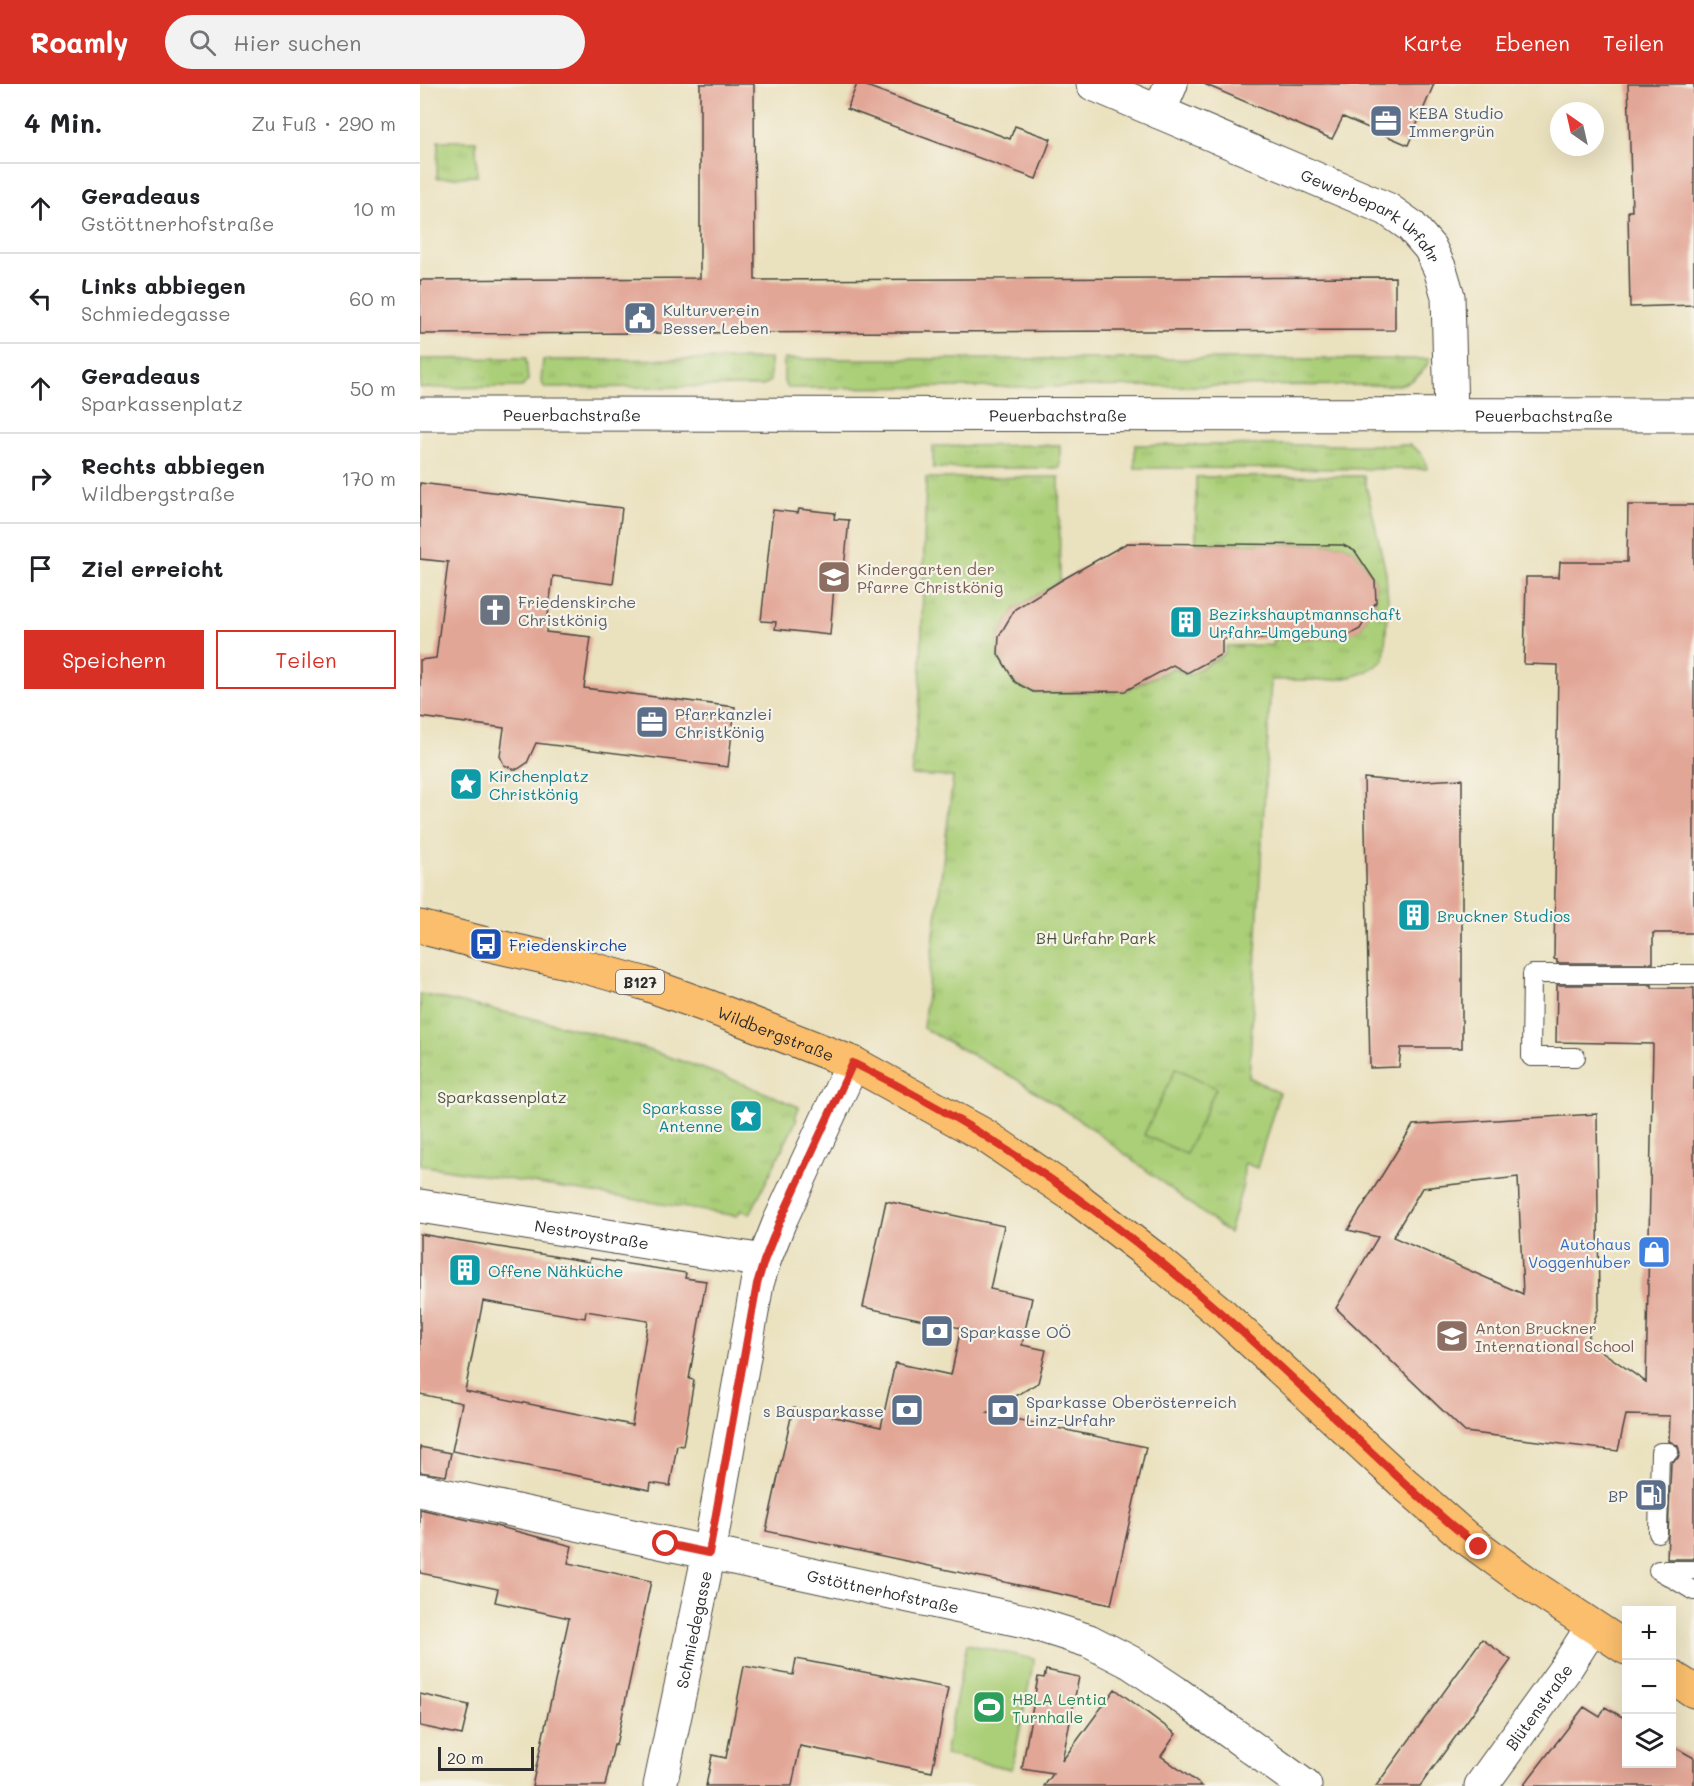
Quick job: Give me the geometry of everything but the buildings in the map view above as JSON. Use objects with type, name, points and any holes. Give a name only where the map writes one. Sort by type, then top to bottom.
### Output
[{"type":"main road","name":"Wildbergstraße","points":[[420,927],[575,964],[643,983],[853,1063],[984,1135],[1080,1201],[1223,1315],[1406,1485],[1466,1537],[1529,1584],[1622,1646]]},
{"type":"street","name":"Gewerbepark Urfahr","points":[[1093,84],[1165,98],[1387,209],[1411,226],[1430,248],[1440,269],[1448,296],[1451,415]]},
{"type":"street","name":"Peuerbachstraße","points":[[420,414],[1694,415]]},
{"type":"street","points":[[764,1261],[853,1063]]},
{"type":"street","name":"Nestroystraße","points":[[420,1206],[764,1261]]},
{"type":"street","name":"Schmiedegasse","points":[[660,1786],[709,1553],[757,1284],[764,1261]]},
{"type":"street","name":"Gstöttnerhofstraße","points":[[420,1490],[1029,1622],[1089,1641],[1130,1662],[1175,1692],[1305,1786]]},
{"type":"street","name":"Blütenstraße","points":[[1481,1786],[1566,1668],[1592,1627]]},
{"type":"lane","points":[[1576,1057],[1531,1057],[1532,974],[1694,975]]},
{"type":"lane","points":[[1658,1533],[1665,1452]]},
{"type":"lane","points":[[1694,1570],[1658,1570],[1694,1591]]},
{"type":"green space","points":[[438,141],[476,141],[477,176],[437,178]]},
{"type":"green space","points":[[526,358],[528,380],[522,387],[420,388],[420,359]]},
{"type":"green space","points":[[770,359],[770,381],[763,386],[545,388],[541,381],[543,360]]},
{"type":"green space","points":[[784,359],[1430,359],[1418,376],[1399,385],[788,388],[784,382]]},
{"type":"green space","points":[[1060,445],[1060,468],[933,468],[933,446]]},
{"type":"green space","points":[[1135,445],[1410,445],[1422,455],[1427,469],[1135,468]]},
{"type":"green space","name":"BH Urfahr Park","points":[[1364,476],[1386,573],[1388,602],[1384,660],[1371,669],[1344,679],[1271,680],[1249,1077],[1279,1093],[1257,1168],[1244,1163],[1243,1185],[1229,1233],[1084,1123],[1016,1079],[923,1028],[953,777],[911,775],[920,697],[926,478],[1059,477],[1060,581],[1015,609],[999,636],[998,654],[1015,682],[1033,692],[1125,691],[1173,668],[1189,675],[1225,654],[1226,646],[1272,645],[1273,639],[1339,638],[1360,629],[1376,602],[1375,581],[1355,551],[1343,545],[1196,543],[1196,477]]},
{"type":"green space","name":"Sparkassenplatz","points":[[420,994],[557,1024],[652,1051],[726,1077],[799,1107],[795,1118],[797,1119],[750,1214],[741,1210],[737,1216],[420,1165]]},
{"type":"green space","points":[[1176,1068],[1216,1088],[1186,1154],[1144,1135]]},
{"type":"green space","name":"HBLA Lentia Turnhalle","points":[[967,1644],[1034,1659],[1012,1769],[945,1755]]},
{"type":"place","name":"KEBA Studio Immergrün","points":[[1386,121]]},
{"type":"place","name":"Kulturverein Besser Leben","points":[[640,318]]},
{"type":"place","name":"Kindergarten der Pfarre Christkönig","points":[[834,577]]},
{"type":"place","name":"Friedenskirche Christkönig","points":[[495,610]]},
{"type":"place","name":"Bezirkshauptmannschaft Urfahr-Umgebung","points":[[1186,622]]},
{"type":"place","name":"Pfarrkanzlei Christkönig","points":[[652,722]]},
{"type":"place","name":"Kirchenplatz Christkönig","points":[[466,784]]},
{"type":"place","name":"Bruckner Studios","points":[[1414,915]]},
{"type":"place","name":"Friedenskirche","points":[[486,944]]},
{"type":"place","name":"Sparkasse Antenne","points":[[746,1116]]},
{"type":"place","name":"Autohaus Voggenhuber","points":[[1654,1252]]},
{"type":"place","name":"Offene Nähküche","points":[[465,1270]]},
{"type":"place","name":"Sparkasse OÖ","points":[[937,1331]]},
{"type":"place","name":"Anton Bruckner International School","points":[[1452,1336]]},
{"type":"place","name":"s Bausparkasse","points":[[907,1410]]},
{"type":"place","name":"Sparkasse Oberösterreich Linz-Urfahr","points":[[1003,1410]]},
{"type":"place","name":"BP","points":[[1651,1495]]},
{"type":"place","name":"HBLA Lentia Turnhalle","points":[[989,1707]]},
{"type":"route","points":[[666,1544],[709,1553],[757,1284],[779,1223],[853,1063],[984,1135],[1071,1194],[1153,1257],[1223,1315],[1406,1485],[1479,1547]]}]
